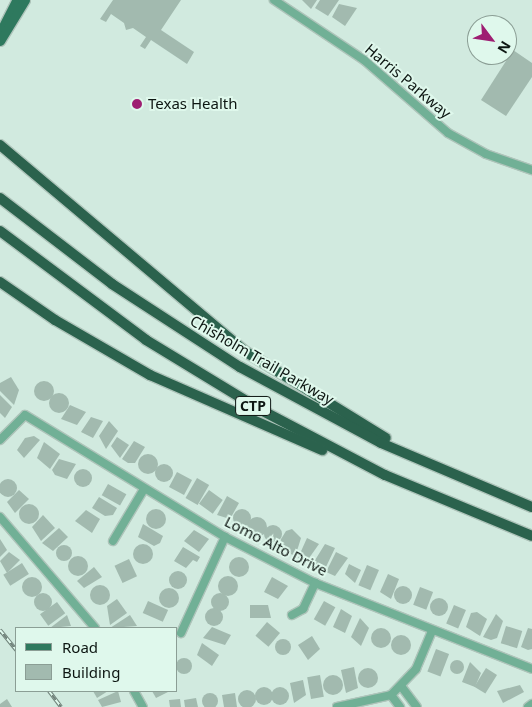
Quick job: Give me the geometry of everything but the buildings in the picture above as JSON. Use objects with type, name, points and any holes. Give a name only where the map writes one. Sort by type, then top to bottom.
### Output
[{"type":"highway","points":[[0,145],[246,352],[313,396],[457,477]]},
{"type":"highway","name":"Chisholm Trail Parkway","points":[[0,198],[112,284],[231,362],[310,407],[457,477],[532,507]]},
{"type":"highway","name":"CTP","points":[[0,231],[180,361],[276,419],[386,475],[532,536]]},
{"type":"highway","points":[[0,282],[55,320],[150,375],[250,422],[386,475]]},
{"type":"main road","points":[[0,32],[16,0]]},
{"type":"main road","points":[[0,41],[25,0]]},
{"type":"street","name":"Harris Parkway","points":[[274,0],[364,60],[448,133],[486,154],[532,170]]},
{"type":"street","name":"Lomo Alto Drive","points":[[0,440],[25,415],[226,537],[315,582],[432,631],[532,669]]},
{"type":"street","points":[[112,541],[144,488]]},
{"type":"street","points":[[0,517],[95,627]]},
{"type":"street","points":[[181,633],[226,537]]},
{"type":"street","points":[[292,615],[303,609],[315,582]]},
{"type":"street","points":[[337,707],[391,695],[416,669],[432,631]]},
{"type":"street","points":[[401,686],[417,707]]},
{"type":"street","points":[[135,692],[143,707]]},
{"type":"street","points":[[391,695],[400,707]]},
{"type":"street","points":[[528,707],[532,704]]},
{"type":"railway","points":[[0,630],[15,649]]},
{"type":"railway","points":[[50,692],[61,707]]},
{"type":"place","name":"Texas Health","points":[[137,104]]}]
